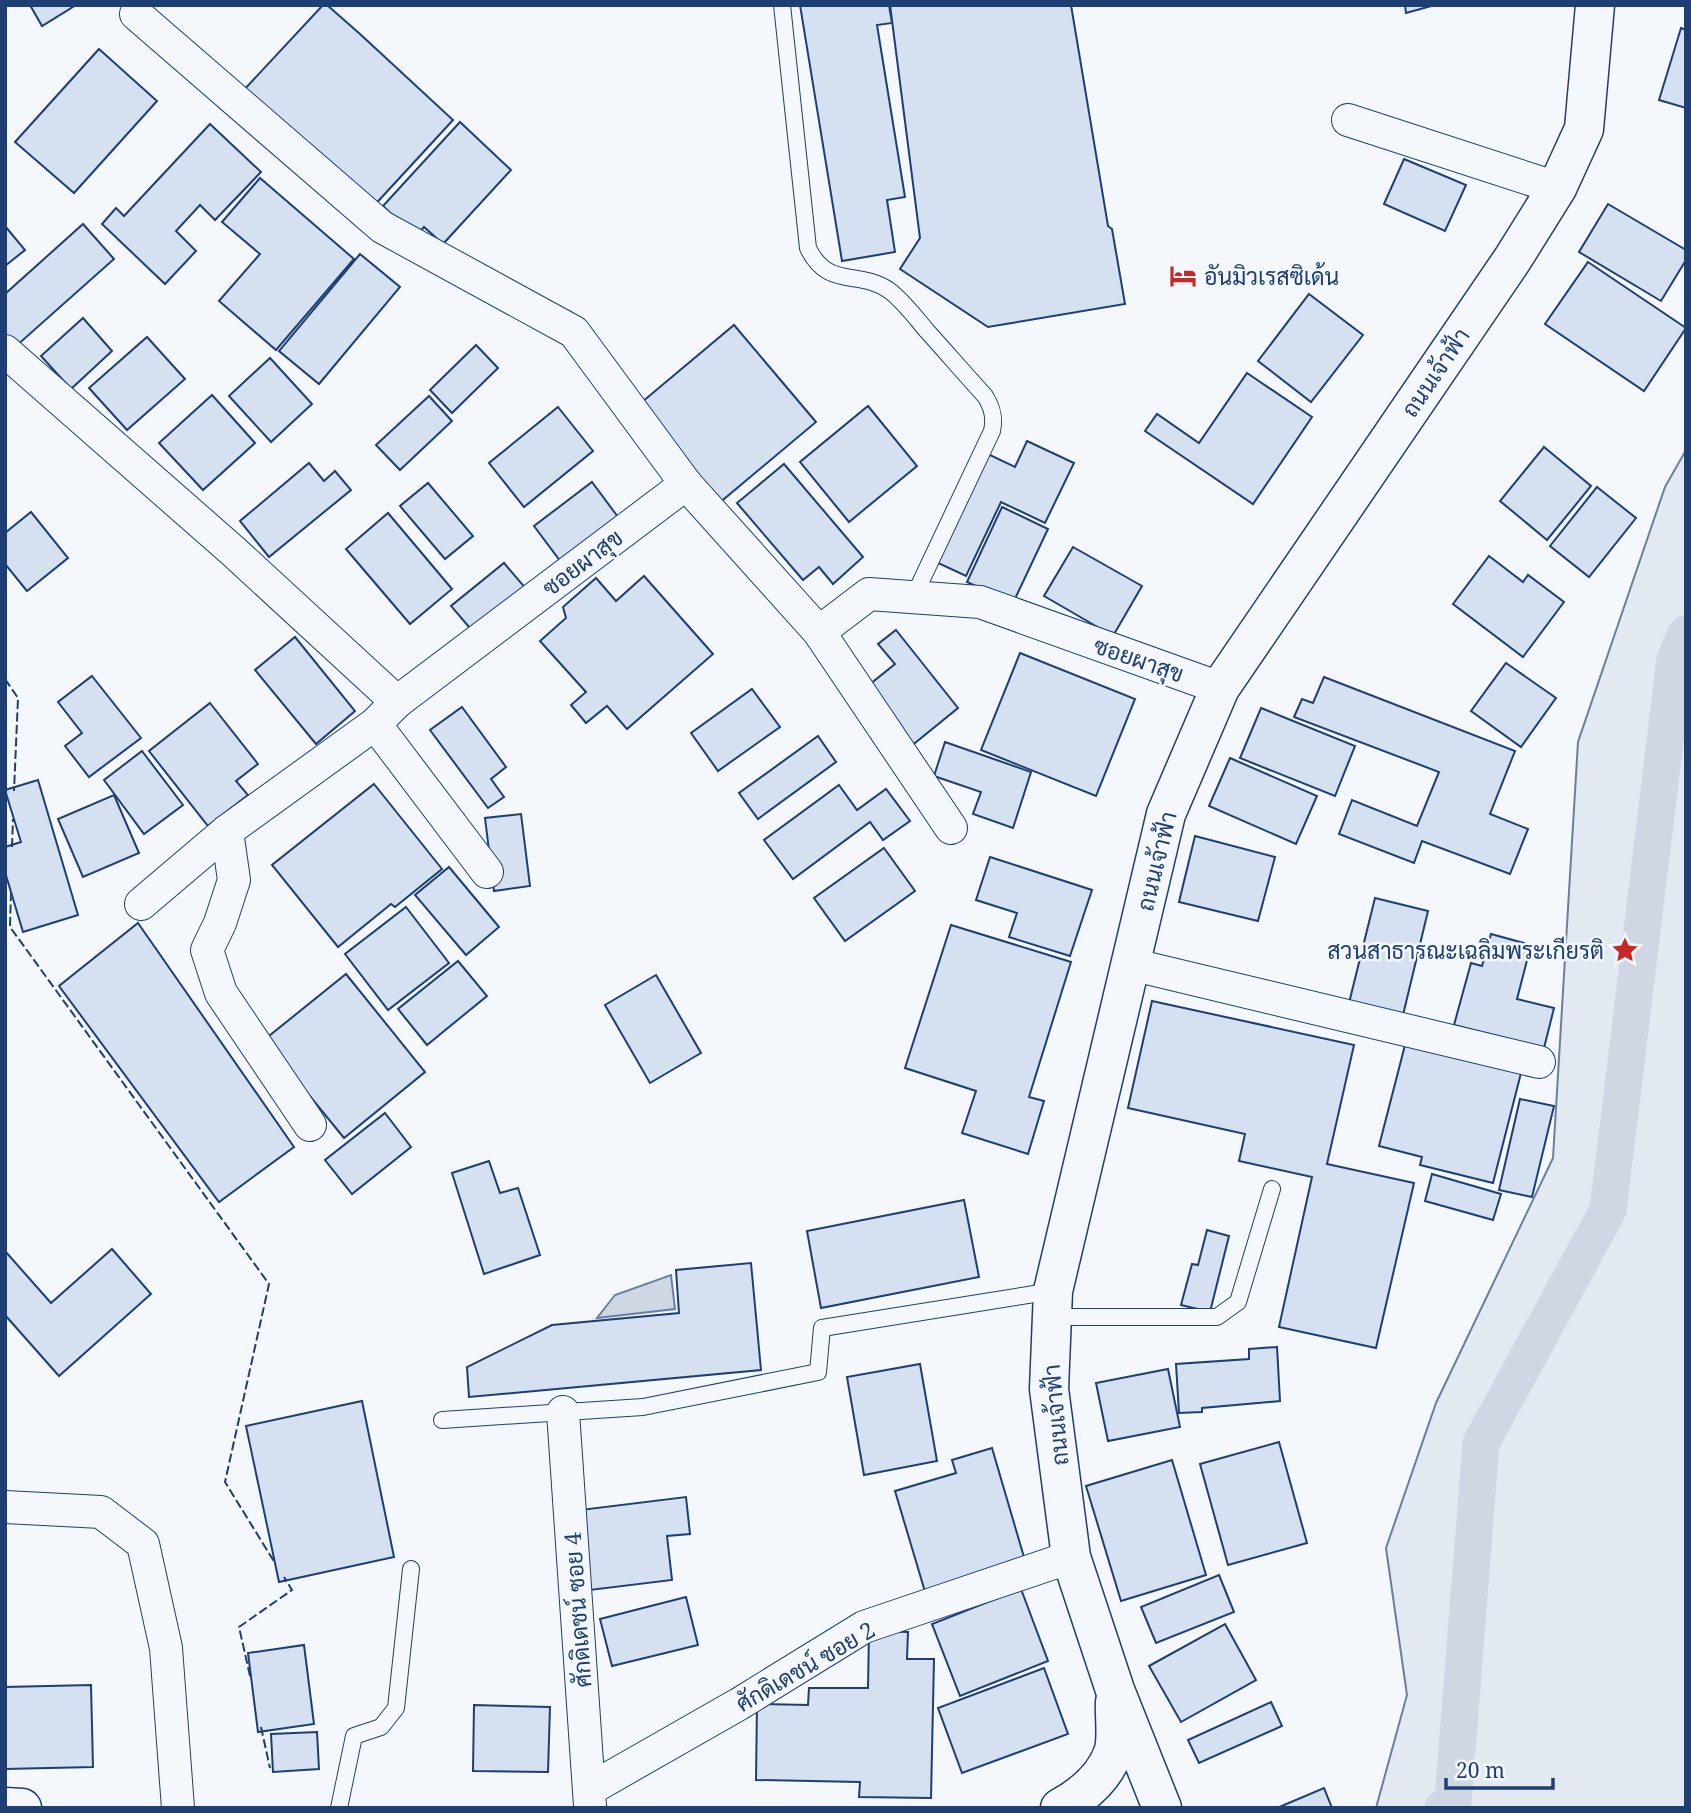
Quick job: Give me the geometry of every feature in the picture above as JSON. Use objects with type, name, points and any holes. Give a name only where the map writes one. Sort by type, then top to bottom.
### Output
[{"type":"main road","name":"ถนนเจ้าฟ้า","points":[[1162,1808],[1115,1690],[1071,1557],[1049,1389],[1052,1304],[1166,814],[1220,688],[1512,260],[1557,188],[1584,129],[1595,5]]},
{"type":"main road","points":[[1060,1808],[1091,1786],[1114,1751],[1115,1690]]},
{"type":"main road","points":[[5,1807],[22,1808]]},
{"type":"street","points":[[135,14],[382,227],[574,332],[686,484],[819,632],[951,828]]},
{"type":"street","points":[[1348,120],[1557,188]]},
{"type":"street","points":[[5,351],[233,551],[397,702]]},
{"type":"street","name":"ซอยผาสุข","points":[[141,904],[227,831],[375,724],[397,702],[686,484]]},
{"type":"street","name":"ซอยผาสุข","points":[[819,632],[869,594],[980,603],[1220,688]]},
{"type":"street","points":[[375,724],[487,872]]},
{"type":"street","points":[[227,831],[234,880],[220,923],[206,950],[221,993],[310,1125]]},
{"type":"street","points":[[1130,964],[1539,1062]]},
{"type":"street","name":"ศักดิเดชน์ ซอย 4","points":[[563,1412],[590,1798]]},
{"type":"street","points":[[5,1507],[101,1512],[143,1545],[166,1648],[178,1808]]},
{"type":"street","name":"ศักดิเดชน์ ซอย 2","points":[[590,1798],[864,1627],[1071,1557]]},
{"type":"lane","points":[[782,5],[808,248],[812,256],[829,274],[870,281],[891,292],[985,396],[992,409],[992,431],[914,596]]},
{"type":"lane","points":[[442,1420],[643,1407],[818,1372],[822,1328],[1052,1304],[1217,1317],[1238,1302],[1272,1189]]},
{"type":"lane","points":[[339,1808],[354,1736],[381,1727],[396,1708],[411,1569]]},
{"type":"shaded area","name":"สวนสาธารณะเฉลิมพระเกียรติ","points":[[1686,450],[1686,1808],[1376,1808],[1407,1695],[1386,1548],[1436,1403],[1553,1158],[1578,742],[1665,487]]},
{"type":"shaded area","points":[[671,1275],[675,1309],[597,1318],[615,1295]]},
{"type":"building","points":[[30,5],[76,5],[42,26]]},
{"type":"building","points":[[323,5],[327,5],[360,34],[453,120],[370,210],[242,92]]},
{"type":"building","points":[[800,5],[889,5],[892,23],[877,25],[905,197],[887,200],[895,252],[842,261]]},
{"type":"building","points":[[890,5],[1071,5],[1108,226],[1112,229],[1125,304],[988,327],[900,269],[920,238]]},
{"type":"building","points":[[1405,5],[1435,5],[1406,13]]},
{"type":"building","points":[[1681,28],[1686,30],[1686,108],[1659,100]]},
{"type":"building","points":[[99,49],[157,101],[74,193],[15,142]]},
{"type":"building","points":[[460,122],[511,170],[443,244],[424,227],[415,237],[383,206]]},
{"type":"building","points":[[210,124],[261,172],[215,220],[200,205],[176,231],[196,251],[165,284],[102,224],[116,208],[124,216]]},
{"type":"building","points":[[1404,159],[1466,185],[1445,231],[1384,204]]},
{"type":"building","points":[[260,178],[354,259],[276,350],[219,301],[260,254],[222,222]]},
{"type":"building","points":[[1608,204],[1686,250],[1686,260],[1661,301],[1579,252]]},
{"type":"building","points":[[83,224],[114,259],[14,348],[5,339],[5,294]]},
{"type":"building","points":[[5,226],[25,250],[5,266]]},
{"type":"building","points":[[360,254],[400,287],[319,384],[279,351]]},
{"type":"building","points":[[1588,262],[1686,328],[1644,391],[1545,324]]},
{"type":"building","points":[[1309,294],[1363,335],[1311,402],[1258,361]]},
{"type":"building","points":[[83,318],[112,351],[71,389],[41,356]]},
{"type":"building","points":[[734,325],[816,422],[718,504],[636,407]]},
{"type":"building","points":[[147,337],[185,379],[127,430],[89,388]]},
{"type":"building","points":[[476,345],[498,368],[452,413],[430,390]]},
{"type":"building","points":[[270,358],[312,404],[271,442],[229,396]]},
{"type":"building","points":[[1247,373],[1312,417],[1253,504],[1145,431],[1157,414],[1199,443]]},
{"type":"building","points":[[212,395],[255,443],[203,490],[159,443]]},
{"type":"building","points":[[429,396],[452,421],[400,470],[376,445]]},
{"type":"building","points":[[868,406],[917,466],[849,522],[800,462]]},
{"type":"building","points":[[558,407],[593,451],[524,507],[489,463]]},
{"type":"building","points":[[1027,441],[1074,463],[1045,523],[1001,502],[966,576],[936,562],[988,454],[1015,467]]},
{"type":"building","points":[[1544,447],[1591,486],[1547,540],[1500,501]]},
{"type":"building","points":[[309,463],[324,481],[335,471],[351,490],[269,557],[240,521]]},
{"type":"building","points":[[784,464],[863,557],[833,584],[819,567],[803,580],[737,503]]},
{"type":"building","points":[[592,482],[618,517],[561,562],[534,526]]},
{"type":"building","points":[[428,483],[473,536],[445,559],[400,506]]},
{"type":"building","points":[[1597,487],[1636,518],[1589,577],[1550,546]]},
{"type":"building","points":[[1002,507],[1048,529],[1013,603],[967,582]]},
{"type":"building","points":[[31,512],[68,558],[27,591],[5,564],[5,533]]},
{"type":"building","points":[[388,513],[452,589],[410,624],[346,549]]},
{"type":"building","points":[[1073,547],[1142,586],[1113,636],[1044,596]]},
{"type":"building","points":[[1489,556],[1523,582],[1528,575],[1564,602],[1523,657],[1453,604]]},
{"type":"building","points":[[504,563],[528,591],[475,634],[451,606]]},
{"type":"building","points":[[644,576],[713,654],[627,729],[607,706],[586,723],[571,705],[586,692],[540,641],[566,618],[563,607],[596,578],[616,601]]},
{"type":"building","points":[[896,630],[958,708],[910,747],[864,689],[895,664],[878,644]]},
{"type":"building","points":[[295,637],[355,711],[316,744],[255,670]]},
{"type":"building","points":[[1020,653],[1135,699],[1096,796],[981,750]]},
{"type":"building","points":[[1506,663],[1556,698],[1521,747],[1471,711]]},
{"type":"building","points":[[92,676],[141,738],[89,777],[65,746],[82,733],[58,702]]},
{"type":"building","points":[[1324,677],[1515,751],[1490,814],[1528,829],[1510,874],[1422,841],[1414,863],[1339,834],[1352,800],[1417,826],[1439,772],[1294,717],[1302,699],[1313,703]]},
{"type":"building","points":[[752,689],[780,727],[718,771],[691,733]]},
{"type":"building","points":[[210,703],[258,764],[236,781],[248,795],[208,826],[149,751]]},
{"type":"building","points":[[462,707],[506,767],[491,779],[504,797],[488,808],[430,730]]},
{"type":"building","points":[[1261,708],[1355,746],[1335,796],[1240,758]]},
{"type":"building","points":[[818,736],[836,762],[758,819],[739,793]]},
{"type":"building","points":[[945,742],[1031,772],[1013,828],[973,814],[981,792],[934,776]]},
{"type":"building","points":[[142,751],[183,805],[144,834],[104,780]]},
{"type":"building","points":[[1230,758],[1317,796],[1296,844],[1209,806]]},
{"type":"building","points":[[38,780],[78,915],[23,932],[5,872],[5,847],[21,842],[5,790]]},
{"type":"building","points":[[374,784],[442,869],[395,907],[391,904],[338,947],[272,865]]},
{"type":"building","points":[[839,785],[857,810],[886,789],[910,821],[883,840],[870,822],[793,879],[764,840]]},
{"type":"building","points":[[114,795],[139,853],[83,877],[58,819]]},
{"type":"building","points":[[521,814],[530,886],[494,891],[485,818]]},
{"type":"building","points":[[1195,836],[1275,857],[1258,921],[1179,902]]},
{"type":"building","points":[[884,848],[915,891],[845,941],[814,898]]},
{"type":"building","points":[[990,857],[1092,890],[1070,956],[1009,937],[1017,913],[976,900]]},
{"type":"building","points":[[449,867],[499,927],[466,955],[415,895]]},
{"type":"building","points":[[1375,898],[1428,911],[1403,1015],[1349,1003]]},
{"type":"building","points":[[406,907],[449,963],[388,1010],[345,954]]},
{"type":"building","points":[[138,923],[294,1147],[219,1202],[59,986]]},
{"type":"building","points":[[951,925],[1071,962],[1029,1097],[1044,1101],[1028,1154],[962,1133],[976,1091],[905,1068]]},
{"type":"building","points":[[1491,934],[1531,945],[1517,999],[1554,1008],[1544,1048],[1454,1025],[1471,963],[1482,966]]},
{"type":"building","points":[[458,961],[487,996],[427,1045],[398,1009]]},
{"type":"building","points":[[346,974],[425,1072],[344,1138],[264,1040]]},
{"type":"building","points":[[656,975],[701,1053],[650,1083],[605,1005]]},
{"type":"building","points":[[1152,1001],[1354,1045],[1327,1164],[1414,1183],[1376,1348],[1279,1327],[1312,1177],[1239,1161],[1245,1134],[1128,1108]]},
{"type":"building","points":[[1405,1045],[1521,1073],[1493,1183],[1420,1165],[1422,1157],[1379,1146]]},
{"type":"building","points":[[1520,1099],[1554,1106],[1532,1197],[1499,1190]]},
{"type":"building","points":[[385,1113],[411,1147],[352,1194],[325,1160]]},
{"type":"building","points":[[489,1161],[500,1193],[518,1188],[540,1255],[484,1274],[452,1173]]},
{"type":"building","points":[[1432,1174],[1501,1194],[1493,1220],[1425,1201]]},
{"type":"building","points":[[964,1200],[979,1277],[821,1308],[807,1231]]},
{"type":"building","points":[[1207,1230],[1229,1236],[1210,1312],[1181,1305],[1192,1264],[1198,1265]]},
{"type":"building","points":[[112,1249],[151,1294],[59,1376],[5,1315],[5,1251],[51,1303]]},
{"type":"building","points":[[751,1263],[761,1370],[469,1397],[467,1367],[552,1325],[679,1313],[676,1270]]},
{"type":"building","points":[[1277,1347],[1280,1401],[1202,1408],[1202,1412],[1179,1413],[1176,1364],[1249,1359],[1249,1349]]},
{"type":"building","points":[[920,1364],[937,1461],[864,1475],[847,1377]]},
{"type":"building","points":[[1168,1369],[1180,1427],[1108,1441],[1096,1383]]},
{"type":"building","points":[[362,1401],[394,1557],[279,1582],[246,1426]]},
{"type":"building","points":[[1279,1442],[1307,1543],[1228,1565],[1200,1464]]},
{"type":"building","points":[[992,1448],[1026,1564],[926,1595],[895,1491],[956,1473],[952,1460]]},
{"type":"building","points":[[1172,1460],[1206,1575],[1121,1601],[1086,1486]]},
{"type":"building","points":[[686,1497],[690,1534],[667,1536],[672,1580],[590,1590],[580,1510]]},
{"type":"building","points":[[1219,1575],[1234,1612],[1156,1643],[1141,1607]]},
{"type":"building","points":[[1021,1589],[1048,1661],[960,1696],[932,1624]]},
{"type":"building","points":[[686,1597],[698,1645],[612,1666],[600,1619]]},
{"type":"building","points":[[1225,1624],[1256,1680],[1181,1722],[1149,1666]]},
{"type":"building","points":[[869,1631],[908,1632],[907,1659],[934,1659],[931,1798],[859,1797],[860,1782],[756,1780],[757,1704],[808,1705],[809,1688],[868,1688]]},
{"type":"building","points":[[304,1645],[314,1724],[258,1732],[248,1653]]},
{"type":"building","points":[[1044,1668],[1068,1734],[962,1773],[938,1708]]},
{"type":"building","points":[[91,1685],[93,1767],[5,1769],[5,1687]]},
{"type":"building","points":[[1271,1702],[1282,1726],[1199,1763],[1188,1740]]},
{"type":"building","points":[[474,1705],[550,1707],[548,1772],[473,1771]]},
{"type":"building","points":[[317,1732],[319,1769],[273,1772],[271,1734]]},
{"type":"building","points":[[1324,1788],[1332,1808],[1277,1808]]},
{"type":"waterway","points":[[1443,1808],[1453,1801],[1481,1443],[1608,1210],[1675,659],[1686,634]]},
{"type":"fence","points":[[5,679],[18,698],[14,791]]},
{"type":"fence","points":[[12,847],[13,819]]},
{"type":"fence","points":[[11,892],[10,927],[269,1284],[225,1482],[275,1563]]},
{"type":"fence","points":[[250,1676],[239,1627],[292,1590],[284,1577]]},
{"type":"fence","points":[[261,1727],[270,1768]]},
{"type":"place","name":"อันมิวเรสซิเด้น","points":[[1183,276]]},
{"type":"place","name":"สวนสาธารณะเฉลิมพระเกียรติ","points":[[1625,950]]}]
